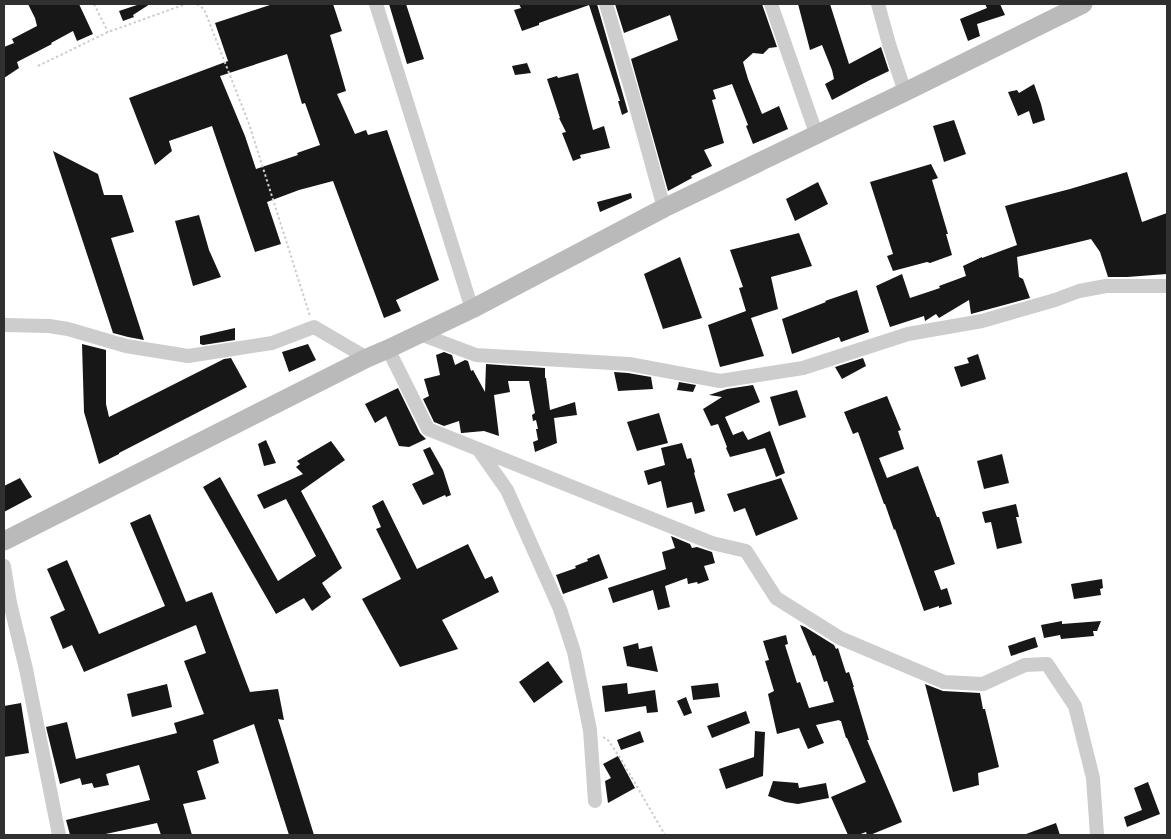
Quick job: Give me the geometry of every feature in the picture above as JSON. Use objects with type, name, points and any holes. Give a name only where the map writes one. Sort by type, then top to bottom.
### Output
[{"type":"main road","points":[[4,541],[367,358],[472,308],[664,208],[1083,4]]},
{"type":"street","points":[[376,4],[472,308]]},
{"type":"street","points":[[606,4],[664,208]]},
{"type":"street","points":[[771,4],[816,133]]},
{"type":"street","points":[[878,4],[905,92]]},
{"type":"street","points":[[420,334],[476,355],[629,364],[720,381],[803,368],[908,334],[982,321],[1056,300],[1079,291],[1106,286],[1167,286]]},
{"type":"street","points":[[4,325],[49,326],[68,329],[126,346],[188,356],[272,343],[314,327],[367,358]]},
{"type":"street","points":[[388,349],[428,428],[712,543],[746,551],[776,598],[840,638],[944,682],[983,684],[1025,665],[1047,664],[1074,706],[1093,778],[1098,835]]},
{"type":"street","points":[[478,449],[507,490],[560,609],[574,652],[590,730],[595,801]]},
{"type":"street","points":[[4,566],[10,603],[26,669],[59,835]]},
{"type":"path","points":[[94,4],[108,32]]},
{"type":"path","points":[[38,66],[108,32],[186,4]]},
{"type":"path","points":[[197,4],[204,9],[249,124],[314,327]]},
{"type":"path","points":[[590,730],[608,740],[665,835]]},
{"type":"building","points":[[28,4],[79,4],[93,34],[77,41],[73,31],[17,62],[19,68],[4,78],[4,47],[14,43],[12,39],[37,26]]},
{"type":"building","points":[[140,4],[150,4],[133,15],[134,17],[123,21],[119,11]]},
{"type":"building","points":[[273,4],[333,4],[342,31],[330,35],[346,91],[337,94],[355,134],[366,130],[368,135],[387,130],[439,280],[396,300],[401,311],[384,318],[333,181],[299,190],[267,202],[281,244],[255,252],[212,126],[169,141],[172,151],[155,165],[129,98],[228,61],[215,23]],"holes":[[[287,54],[302,104],[305,103],[320,145],[297,153],[298,155],[256,169],[245,136],[220,76]]]},
{"type":"building","points":[[389,4],[406,4],[424,59],[407,64]]},
{"type":"building","points":[[519,4],[597,4],[628,112],[622,115],[618,101],[620,101],[589,5],[522,31],[514,10],[521,8]]},
{"type":"building","points":[[615,4],[762,4],[777,47],[769,48],[763,54],[753,53],[743,62],[762,114],[779,106],[788,129],[753,144],[746,126],[748,125],[732,84],[713,90],[716,99],[712,100],[724,143],[704,150],[712,166],[691,176],[692,178],[668,191],[631,59],[678,40],[670,15],[624,33]]},
{"type":"building","points":[[798,4],[830,4],[849,64],[881,47],[889,71],[832,100],[825,84],[834,79],[832,70],[822,45],[810,50]]},
{"type":"building","points":[[985,4],[1000,4],[1005,15],[977,24],[980,36],[968,41],[960,19],[987,8]]},
{"type":"building","points":[[527,63],[531,73],[515,75],[512,66]]},
{"type":"building","points":[[578,73],[593,130],[604,126],[610,148],[580,155],[581,158],[573,161],[562,133],[566,132],[559,118],[547,79]]},
{"type":"building","points":[[1034,84],[1045,120],[1033,124],[1029,111],[1018,116],[1008,92],[1017,90],[1019,93]]},
{"type":"building","points":[[954,120],[966,154],[944,162],[933,126]]},
{"type":"building","points":[[53,151],[98,174],[104,195],[122,195],[134,232],[111,238],[144,340],[113,333]]},
{"type":"building","points":[[931,164],[938,178],[932,180],[948,234],[946,234],[952,255],[930,263],[927,262],[893,271],[887,256],[893,254],[870,182]]},
{"type":"building","points":[[1127,172],[1142,222],[1167,213],[1167,274],[1108,277],[1100,252],[1091,239],[1017,257],[1019,277],[1023,279],[1030,298],[971,314],[969,300],[939,318],[936,314],[925,321],[924,316],[890,327],[876,286],[902,274],[910,298],[940,288],[939,286],[966,276],[963,266],[982,257],[1017,245],[1005,206]]},
{"type":"building","points":[[818,182],[828,204],[795,221],[786,199]]},
{"type":"building","points":[[631,193],[632,198],[600,212],[597,202]]},
{"type":"building","points":[[199,215],[209,250],[221,277],[193,286],[175,221]]},
{"type":"building","points":[[799,233],[812,266],[771,277],[778,309],[751,318],[764,356],[720,367],[708,325],[746,311],[739,288],[743,287],[730,250]]},
{"type":"building","points":[[680,257],[702,318],[663,329],[644,274]]},
{"type":"building","points":[[857,290],[869,332],[841,342],[839,337],[792,354],[782,319]]},
{"type":"building","points":[[235,328],[235,340],[200,344],[200,336]]},
{"type":"building","points":[[82,344],[106,350],[106,404],[109,417],[224,359],[231,358],[247,387],[99,464],[84,412]]},
{"type":"building","points":[[308,344],[316,360],[289,372],[282,352]]},
{"type":"building","points":[[444,352],[452,355],[455,365],[465,360],[468,361],[471,371],[473,370],[485,392],[486,364],[545,368],[550,410],[575,402],[577,415],[554,418],[557,443],[535,452],[533,442],[538,440],[536,429],[538,429],[536,420],[533,421],[532,415],[535,413],[529,381],[508,381],[510,392],[494,395],[499,436],[484,431],[461,433],[459,421],[444,426],[434,422],[423,399],[429,396],[424,379],[440,375],[436,355]]},
{"type":"building","points":[[978,354],[986,379],[961,387],[954,367],[969,363],[967,358]]},
{"type":"building","points":[[863,358],[866,366],[842,379],[835,367]]},
{"type":"building","points":[[614,372],[651,377],[653,389],[618,391]]},
{"type":"building","points":[[679,382],[696,385],[693,392],[677,390]]},
{"type":"building","points":[[753,385],[760,402],[725,417],[733,435],[743,431],[748,440],[770,431],[785,473],[776,477],[765,448],[730,457],[718,424],[711,426],[703,409],[722,397],[709,395],[727,389]]},
{"type":"building","points":[[398,388],[420,433],[426,439],[409,447],[399,446],[386,416],[375,423],[365,404]]},
{"type":"building","points":[[797,390],[806,417],[779,426],[770,397]]},
{"type":"building","points":[[887,396],[901,430],[898,431],[904,449],[879,458],[887,478],[918,466],[937,517],[939,517],[955,564],[934,571],[941,590],[947,588],[952,604],[939,608],[939,606],[924,611],[858,432],[853,434],[844,412]]},
{"type":"building","points":[[659,413],[668,443],[637,451],[627,422]]},
{"type":"building","points":[[266,440],[276,463],[264,466],[258,444]]},
{"type":"building","points":[[331,441],[345,460],[301,491],[342,568],[322,583],[331,597],[312,611],[304,598],[276,614],[203,487],[220,477],[278,581],[316,556],[286,499],[264,509],[257,495],[303,474],[296,467],[300,464],[297,461]]},
{"type":"building","points":[[682,443],[687,459],[691,458],[705,511],[695,514],[692,502],[667,508],[661,481],[648,485],[644,471],[665,465],[661,448]]},
{"type":"building","points":[[430,447],[443,470],[451,495],[446,497],[445,495],[423,505],[412,484],[434,474],[423,450]]},
{"type":"building","points":[[1002,454],[1009,483],[984,489],[977,461]]},
{"type":"building","points":[[20,478],[32,497],[4,512],[4,486]]},
{"type":"building","points":[[781,478],[798,519],[756,536],[745,508],[734,512],[727,494]]},
{"type":"building","points":[[383,500],[417,569],[468,544],[485,579],[492,576],[499,592],[442,620],[458,649],[400,667],[362,599],[401,579],[376,529],[381,527],[372,506]]},
{"type":"building","points":[[1016,504],[1019,517],[1016,517],[1022,543],[997,549],[991,522],[985,523],[982,512]]},
{"type":"building","points":[[150,514],[186,602],[212,592],[250,692],[278,689],[284,720],[278,719],[314,835],[289,835],[254,724],[213,740],[219,763],[197,771],[206,799],[183,804],[192,835],[161,835],[157,823],[101,835],[70,835],[66,820],[150,800],[139,765],[106,774],[109,785],[94,788],[92,783],[82,785],[80,778],[60,784],[46,727],[67,722],[76,759],[177,733],[174,723],[204,714],[184,661],[206,653],[196,625],[84,672],[72,645],[63,649],[50,617],[65,610],[47,569],[67,560],[99,634],[165,606],[130,523]]},
{"type":"building","points":[[671,536],[690,544],[692,548],[697,547],[712,552],[715,563],[704,566],[709,580],[698,584],[697,582],[688,584],[687,578],[665,586],[670,607],[658,610],[653,590],[613,603],[608,588],[666,569],[662,552],[675,548]]},
{"type":"building","points":[[599,554],[608,578],[563,594],[556,575],[576,568],[575,566]]},
{"type":"building","points":[[1102,579],[1103,588],[1100,589],[1101,595],[1074,599],[1071,584]]},
{"type":"building","points":[[1062,621],[1062,624],[1101,621],[1097,631],[1093,631],[1094,636],[1061,639],[1060,635],[1044,638],[1041,625]]},
{"type":"building","points":[[800,625],[834,645],[836,649],[838,648],[846,673],[849,672],[854,687],[869,740],[867,740],[902,822],[870,835],[867,835],[866,832],[858,835],[848,835],[831,797],[866,782],[846,738],[841,721],[816,725],[824,743],[808,749],[799,728],[777,734],[768,694],[774,691],[765,661],[769,660],[763,641],[786,635],[788,644],[785,645],[797,683],[800,682],[809,708],[834,702],[827,681],[824,682],[815,655],[813,656]]},
{"type":"building","points":[[1035,637],[1038,647],[1011,656],[1008,646]]},
{"type":"building","points":[[638,643],[639,649],[652,646],[658,672],[627,666],[623,647]]},
{"type":"building","points":[[548,661],[563,682],[534,703],[519,682]]},
{"type":"building","points":[[627,683],[628,694],[655,690],[658,712],[647,713],[646,706],[605,712],[602,686]]},
{"type":"building","points":[[718,683],[720,697],[693,700],[691,686]]},
{"type":"building","points":[[167,684],[172,707],[132,717],[127,694]]},
{"type":"building","points":[[925,684],[943,691],[980,693],[999,767],[978,773],[979,785],[953,792]]},
{"type":"building","points":[[686,697],[692,713],[684,716],[677,701]]},
{"type":"building","points":[[21,703],[29,753],[4,757],[4,706]]},
{"type":"building","points":[[746,711],[750,723],[712,738],[707,726]]},
{"type":"building","points":[[640,731],[644,742],[621,750],[617,740]]},
{"type":"building","points":[[755,731],[765,732],[763,776],[726,789],[719,769],[754,757]]},
{"type":"building","points":[[618,756],[635,788],[608,803],[605,781],[611,778],[603,764]]},
{"type":"building","points":[[773,781],[798,783],[799,788],[826,783],[829,798],[798,804],[785,802],[768,796]]},
{"type":"building","points":[[1148,782],[1160,814],[1127,827],[1124,817],[1142,810],[1134,788]]},
{"type":"building","points":[[1056,823],[1060,835],[1026,835],[1026,834]]}]
